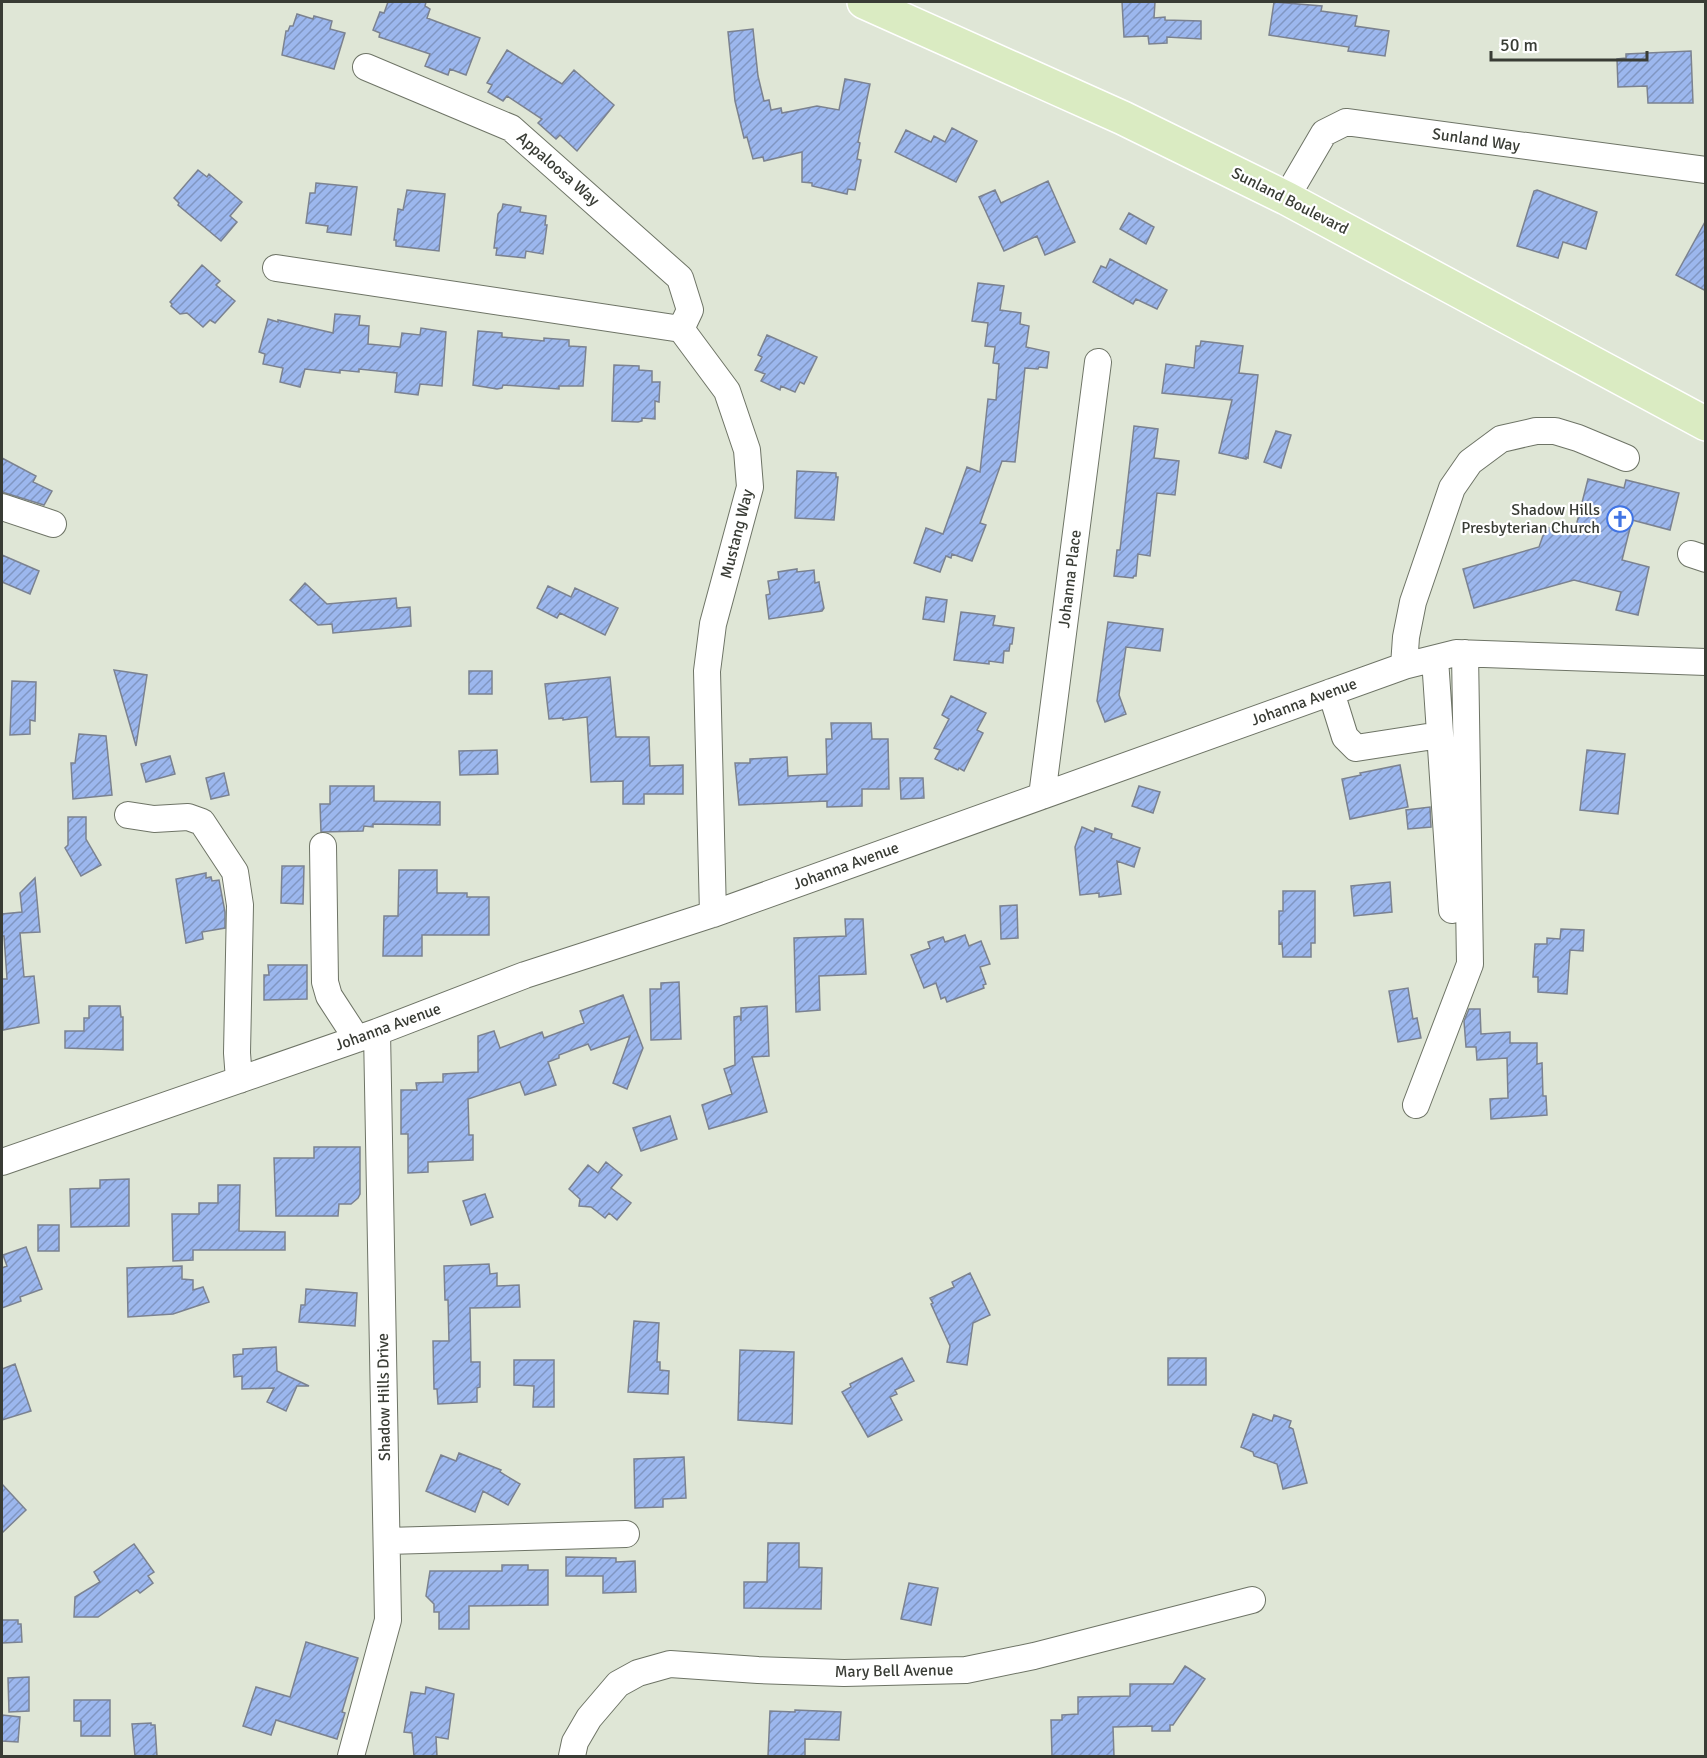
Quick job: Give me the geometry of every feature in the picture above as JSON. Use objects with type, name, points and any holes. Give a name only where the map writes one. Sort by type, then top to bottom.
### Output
[{"type":"main road","name":"Sunland Boulevard","points":[[864,2],[900,9],[1286,198],[1706,424]]},
{"type":"street","name":"Appaloosa Way","points":[[366,68],[511,128],[680,278],[690,310],[681,330]]},
{"type":"street","name":"Sunland Way","points":[[1286,198],[1324,133],[1346,122],[1706,170]]},
{"type":"street","points":[[276,268],[681,330]]},
{"type":"street","name":"Mustang Way","points":[[681,330],[726,391],[747,450],[750,487],[713,624],[707,671],[713,914]]},
{"type":"street","name":"Johanna Place","points":[[1042,796],[1098,362]]},
{"type":"street","points":[[1404,666],[1406,637],[1413,602],[1452,488],[1470,462],[1501,439],[1536,430],[1555,431],[1578,438],[1626,458]]},
{"type":"street","points":[[2,507],[53,524]]},
{"type":"street","name":"Johanna Avenue","points":[[2,1158],[367,1036],[525,975],[713,914],[1404,666],[1456,653],[1706,662]]},
{"type":"street","points":[[1416,1105],[1470,964],[1465,653]]},
{"type":"street","points":[[1435,659],[1453,912]]},
{"type":"street","points":[[1331,692],[1345,737],[1356,748],[1440,735]]},
{"type":"street","points":[[129,815],[154,819],[188,817],[202,822],[236,872],[240,904],[237,1053],[239,1080]]},
{"type":"street","points":[[323,846],[325,982],[329,996],[367,1036]]},
{"type":"street","name":"Shadow Hills Drive","points":[[351,1756],[388,1620],[387,1540],[367,1036]]},
{"type":"street","points":[[387,1540],[626,1534]]},
{"type":"street","name":"Mary Bell Avenue","points":[[572,1756],[575,1742],[590,1718],[618,1684],[638,1673],[670,1664],[844,1673],[966,1670],[1034,1656],[1252,1600]]},
{"type":"building","points":[[388,2],[426,2],[425,6],[430,9],[427,18],[480,38],[466,75],[450,69],[448,75],[425,66],[430,54],[379,37],[380,33],[373,30],[380,12],[384,13]]},
{"type":"building","points":[[1122,2],[1155,2],[1154,18],[1201,21],[1201,39],[1167,37],[1167,43],[1149,44],[1148,36],[1124,37]]},
{"type":"building","points":[[1274,2],[1322,6],[1321,11],[1357,16],[1355,26],[1389,31],[1385,56],[1348,51],[1349,47],[1269,35]]},
{"type":"building","points":[[297,14],[332,21],[330,29],[345,33],[334,69],[282,55],[286,31],[293,26]]},
{"type":"building","points":[[753,29],[758,76],[764,101],[769,100],[771,110],[781,108],[782,113],[817,106],[839,110],[845,79],[870,84],[858,142],[860,143],[857,159],[861,160],[855,190],[848,189],[847,194],[802,182],[802,152],[764,161],[763,157],[753,159],[747,137],[744,138],[735,101],[728,32]]},
{"type":"building","points":[[507,50],[562,84],[574,70],[614,105],[577,151],[560,135],[556,139],[538,123],[542,119],[507,96],[503,101],[488,92],[492,85],[487,83]]},
{"type":"building","points":[[1691,51],[1693,103],[1648,103],[1647,86],[1618,87],[1617,59],[1626,58],[1626,54]]},
{"type":"building","points":[[952,128],[977,141],[956,182],[895,152],[906,130],[931,142],[934,136],[945,142]]},
{"type":"building","points":[[198,170],[207,177],[209,174],[242,202],[230,216],[237,222],[221,241],[178,205],[179,203],[174,198]]},
{"type":"building","points":[[1048,181],[1075,242],[1045,255],[1037,236],[1004,251],[979,197],[995,190],[1001,203]]},
{"type":"building","points":[[316,183],[357,187],[351,235],[327,232],[328,226],[306,223],[310,193],[315,193]]},
{"type":"building","points":[[407,190],[445,194],[439,251],[396,246],[396,240],[394,240],[398,209],[403,210]]},
{"type":"building","points":[[1537,190],[1597,212],[1586,249],[1563,242],[1558,258],[1517,246],[1534,191]]},
{"type":"building","points":[[503,204],[521,207],[520,212],[546,216],[543,254],[526,251],[525,258],[496,255],[497,248],[494,248],[498,214]]},
{"type":"building","points":[[1129,213],[1154,227],[1146,244],[1120,229]]},
{"type":"building","points":[[1706,220],[1706,291],[1676,275]]},
{"type":"building","points":[[1110,259],[1167,290],[1157,309],[1136,299],[1133,304],[1093,282],[1101,266],[1106,268]]},
{"type":"building","points":[[202,265],[220,281],[216,285],[235,301],[215,323],[210,320],[203,327],[187,313],[180,314],[170,302]]},
{"type":"building","points":[[978,283],[1004,286],[1000,310],[1021,313],[1020,324],[1029,326],[1026,347],[1049,352],[1047,368],[1025,368],[1015,462],[1002,461],[980,523],[986,525],[972,561],[952,554],[951,558],[946,556],[940,572],[914,563],[926,528],[943,534],[967,467],[980,472],[988,399],[996,400],[999,364],[993,363],[995,347],[985,346],[988,323],[972,321]]},
{"type":"building","points":[[335,314],[360,316],[359,325],[369,326],[368,344],[400,347],[402,333],[420,335],[421,328],[446,332],[442,386],[420,384],[418,395],[395,392],[397,373],[359,369],[359,372],[340,370],[340,373],[305,369],[300,387],[280,382],[283,368],[263,364],[265,354],[259,352],[268,319],[333,333]]},
{"type":"building","points":[[478,331],[502,333],[502,337],[544,341],[544,338],[569,340],[569,346],[586,347],[583,386],[559,386],[559,389],[503,385],[502,388],[497,389],[473,385]]},
{"type":"building","points":[[767,335],[817,357],[804,384],[800,382],[795,392],[781,386],[780,390],[761,381],[765,374],[755,370],[762,357],[758,355]]},
{"type":"building","points":[[1201,341],[1243,346],[1239,373],[1258,375],[1248,458],[1246,459],[1219,453],[1232,400],[1162,393],[1166,364],[1194,368],[1196,346],[1200,346]]},
{"type":"building","points":[[614,365],[639,366],[639,370],[652,371],[652,382],[660,382],[659,402],[655,401],[655,419],[642,418],[642,421],[638,422],[612,421]]},
{"type":"building","points":[[1134,426],[1158,429],[1154,458],[1179,461],[1175,495],[1157,493],[1150,556],[1138,554],[1136,576],[1133,578],[1114,576],[1117,550],[1120,550]]},
{"type":"building","points":[[1276,431],[1291,435],[1281,468],[1264,462]]},
{"type":"building","points":[[2,458],[36,476],[33,482],[52,491],[44,505],[2,492]]},
{"type":"building","points":[[797,471],[836,473],[838,477],[834,520],[795,518]]},
{"type":"building","points":[[1588,479],[1624,488],[1626,480],[1679,493],[1670,530],[1632,520],[1622,560],[1649,567],[1638,615],[1616,610],[1621,592],[1574,580],[1474,608],[1463,569],[1539,547],[1546,527],[1574,534]]},
{"type":"building","points":[[2,555],[39,571],[30,594],[2,582]]},
{"type":"building","points":[[797,569],[797,572],[814,570],[815,583],[819,582],[824,608],[822,611],[769,619],[766,595],[770,594],[768,581],[779,579],[778,572]]},
{"type":"building","points":[[305,583],[327,604],[396,598],[397,608],[410,607],[411,626],[333,633],[332,624],[318,625],[290,600]]},
{"type":"building","points":[[548,586],[571,597],[575,588],[618,608],[605,635],[560,613],[557,618],[537,608]]},
{"type":"building","points":[[926,597],[947,600],[944,622],[923,619]]},
{"type":"building","points":[[961,612],[995,616],[993,625],[1014,628],[1012,644],[1010,644],[1009,651],[1004,651],[1003,663],[989,661],[989,664],[954,660]]},
{"type":"building","points":[[1108,622],[1163,629],[1160,651],[1126,647],[1119,695],[1126,714],[1105,722],[1097,701]]},
{"type":"building","points":[[114,670],[147,675],[136,746]]},
{"type":"building","points":[[469,671],[492,671],[492,694],[469,694]]},
{"type":"building","points":[[610,677],[616,737],[649,737],[650,766],[683,765],[683,794],[644,794],[644,804],[623,804],[623,781],[591,782],[587,717],[549,719],[545,684]]},
{"type":"building","points":[[12,681],[36,682],[35,721],[30,720],[30,734],[10,735]]},
{"type":"building","points":[[951,696],[986,713],[977,730],[983,733],[964,771],[935,759],[940,750],[934,748],[949,719],[942,715]]},
{"type":"building","points":[[831,723],[871,723],[872,739],[888,739],[889,789],[862,789],[862,806],[827,807],[827,801],[739,805],[735,763],[750,763],[750,759],[787,757],[788,776],[827,774],[826,739],[832,739]]},
{"type":"building","points":[[79,734],[106,736],[112,795],[73,799],[71,763],[75,763]]},
{"type":"building","points":[[497,750],[498,774],[460,775],[459,751]]},
{"type":"building","points":[[1587,750],[1625,754],[1618,814],[1580,810]]},
{"type":"building","points":[[170,756],[175,774],[146,782],[141,764]]},
{"type":"building","points":[[1400,765],[1408,807],[1350,819],[1342,779]]},
{"type":"building","points":[[224,773],[229,795],[211,799],[206,778]]},
{"type":"building","points":[[900,778],[923,778],[924,798],[901,799]]},
{"type":"building","points":[[330,786],[374,786],[374,801],[440,802],[440,825],[373,824],[373,827],[364,826],[363,831],[321,832],[320,804],[330,804]]},
{"type":"building","points":[[1139,786],[1160,792],[1153,813],[1132,806]]},
{"type":"building","points":[[1430,807],[1431,827],[1408,829],[1406,810]]},
{"type":"building","points":[[68,817],[86,817],[86,839],[101,865],[81,876],[65,848],[68,845]]},
{"type":"building","points":[[1082,827],[1094,832],[1095,828],[1112,834],[1111,838],[1140,848],[1134,867],[1117,861],[1121,894],[1099,897],[1099,893],[1080,895],[1075,847]]},
{"type":"building","points":[[282,866],[304,866],[303,904],[281,903]]},
{"type":"building","points":[[399,870],[437,870],[437,893],[467,893],[467,897],[489,897],[489,935],[422,935],[422,956],[383,956],[384,916],[398,916]]},
{"type":"building","points":[[206,873],[206,878],[211,877],[212,881],[219,880],[225,912],[225,928],[202,932],[203,939],[186,943],[176,879]]},
{"type":"building","points":[[35,878],[40,932],[20,933],[24,977],[34,976],[39,1023],[3,1030],[2,979],[7,979],[2,914],[22,912],[20,893]]},
{"type":"building","points":[[1390,882],[1392,912],[1354,916],[1351,886]]},
{"type":"building","points":[[1283,891],[1315,891],[1315,943],[1311,943],[1311,957],[1283,957],[1282,943],[1279,944],[1279,911],[1283,911]]},
{"type":"building","points":[[1017,905],[1018,938],[1001,939],[1000,906]]},
{"type":"building","points":[[845,919],[863,919],[866,974],[819,976],[820,1010],[796,1012],[794,938],[846,936]]},
{"type":"building","points":[[1561,929],[1584,930],[1583,951],[1570,950],[1567,994],[1538,992],[1538,977],[1533,977],[1535,944],[1547,944],[1547,938],[1560,939]]},
{"type":"building","points":[[965,935],[969,946],[981,941],[990,964],[980,967],[986,984],[983,985],[984,988],[947,1002],[945,997],[941,999],[936,983],[924,988],[911,955],[930,948],[928,942],[943,937],[945,942]]},
{"type":"building","points":[[268,965],[307,965],[307,999],[264,1000],[264,975],[269,975]]},
{"type":"building","points":[[679,982],[681,1039],[651,1040],[650,989],[661,989],[661,983]]},
{"type":"building","points":[[1408,988],[1413,1019],[1417,1018],[1421,1038],[1398,1042],[1389,991]]},
{"type":"building","points":[[623,995],[643,1048],[627,1089],[613,1083],[630,1036],[591,1050],[588,1044],[559,1055],[559,1058],[548,1062],[556,1085],[525,1095],[520,1082],[468,1099],[469,1135],[473,1135],[473,1160],[428,1162],[428,1172],[408,1173],[408,1134],[401,1134],[401,1090],[417,1090],[416,1083],[443,1082],[443,1074],[478,1072],[478,1036],[494,1031],[500,1048],[542,1032],[544,1038],[584,1023],[580,1011]]},
{"type":"building","points":[[89,1006],[120,1006],[121,1017],[123,1017],[123,1050],[65,1048],[65,1031],[84,1031],[84,1018],[89,1018]]},
{"type":"building","points":[[767,1006],[769,1056],[752,1057],[767,1112],[709,1129],[702,1105],[732,1094],[724,1069],[735,1065],[734,1017],[740,1016],[741,1021],[741,1008]]},
{"type":"building","points":[[1469,1009],[1480,1009],[1481,1034],[1510,1032],[1510,1043],[1537,1043],[1537,1064],[1542,1063],[1543,1096],[1546,1096],[1547,1115],[1491,1119],[1490,1099],[1508,1098],[1507,1058],[1477,1060],[1476,1047],[1466,1047],[1464,1021]]},
{"type":"building","points":[[670,1116],[677,1139],[641,1151],[633,1128]]},
{"type":"building","points":[[314,1147],[360,1147],[360,1194],[358,1198],[351,1204],[339,1204],[338,1216],[276,1216],[274,1158],[314,1158]]},
{"type":"building","points":[[606,1162],[622,1175],[611,1188],[631,1203],[617,1220],[609,1213],[605,1218],[591,1207],[579,1206],[580,1199],[569,1189],[588,1165],[598,1173]]},
{"type":"building","points":[[129,1179],[129,1226],[71,1227],[70,1189],[100,1188],[100,1180]]},
{"type":"building","points":[[218,1185],[240,1185],[239,1231],[285,1232],[285,1250],[193,1250],[193,1260],[173,1261],[172,1214],[199,1214],[199,1203],[218,1203]]},
{"type":"building","points":[[485,1194],[493,1217],[471,1225],[463,1201]]},
{"type":"building","points":[[38,1225],[59,1225],[59,1251],[38,1251]]},
{"type":"building","points":[[26,1247],[42,1289],[20,1297],[21,1301],[2,1308],[2,1268],[7,1266],[3,1255]]},
{"type":"building","points":[[489,1264],[490,1274],[497,1273],[497,1286],[519,1285],[520,1307],[470,1308],[471,1362],[480,1362],[480,1387],[477,1388],[477,1402],[438,1404],[437,1389],[434,1389],[433,1341],[449,1341],[444,1266]]},
{"type":"building","points":[[182,1266],[182,1279],[193,1280],[193,1290],[203,1287],[209,1302],[173,1314],[128,1317],[127,1268]]},
{"type":"building","points":[[970,1273],[990,1315],[973,1323],[967,1365],[947,1362],[950,1346],[930,1298],[954,1287],[952,1282]]},
{"type":"building","points":[[306,1289],[357,1293],[355,1326],[299,1322],[301,1305],[305,1305]]},
{"type":"building","points":[[634,1321],[659,1323],[657,1362],[660,1362],[660,1370],[669,1371],[668,1394],[628,1392]]},
{"type":"building","points":[[276,1347],[277,1371],[309,1386],[297,1386],[286,1411],[267,1402],[274,1388],[242,1389],[242,1376],[234,1377],[233,1355],[243,1354],[243,1349]]},
{"type":"building","points":[[740,1350],[794,1352],[792,1424],[738,1420]]},
{"type":"building","points":[[902,1358],[914,1381],[895,1390],[897,1394],[890,1397],[902,1420],[868,1437],[842,1392],[851,1387],[850,1384]]},
{"type":"building","points":[[1168,1358],[1206,1358],[1206,1385],[1168,1385]]},
{"type":"building","points":[[514,1360],[554,1360],[554,1407],[533,1407],[534,1386],[514,1385]]},
{"type":"building","points":[[15,1364],[31,1411],[2,1420],[2,1369]]},
{"type":"building","points":[[1253,1414],[1272,1421],[1274,1415],[1291,1421],[1289,1427],[1293,1429],[1307,1483],[1283,1489],[1277,1464],[1254,1456],[1253,1452],[1241,1447]]},
{"type":"building","points":[[459,1453],[501,1470],[500,1472],[520,1484],[508,1505],[483,1491],[475,1512],[426,1491],[441,1455],[456,1461]]},
{"type":"building","points":[[684,1457],[686,1498],[663,1499],[663,1507],[635,1508],[634,1459]]},
{"type":"building","points":[[2,1484],[26,1510],[2,1533]]},
{"type":"building","points":[[768,1543],[799,1543],[799,1567],[822,1568],[821,1609],[744,1608],[744,1582],[767,1582]]},
{"type":"building","points":[[134,1544],[154,1572],[148,1576],[153,1583],[140,1593],[137,1590],[98,1617],[74,1617],[75,1597],[100,1582],[94,1572]]},
{"type":"building","points":[[566,1557],[616,1558],[616,1562],[635,1561],[636,1592],[603,1593],[603,1576],[566,1576]]},
{"type":"building","points":[[502,1565],[528,1565],[528,1570],[548,1570],[548,1605],[469,1606],[469,1629],[439,1629],[439,1612],[434,1612],[434,1604],[426,1596],[430,1571],[502,1571]]},
{"type":"building","points":[[909,1583],[938,1588],[931,1625],[901,1619]]},
{"type":"building","points":[[2,1620],[18,1620],[18,1624],[21,1624],[22,1642],[2,1643]]},
{"type":"building","points":[[306,1642],[358,1658],[342,1712],[345,1713],[337,1739],[276,1720],[271,1735],[243,1726],[256,1687],[290,1697]]},
{"type":"building","points":[[1185,1666],[1205,1679],[1173,1725],[1170,1725],[1170,1731],[1152,1731],[1152,1726],[1113,1727],[1114,1756],[1052,1756],[1051,1720],[1062,1720],[1062,1715],[1078,1714],[1078,1697],[1130,1696],[1130,1684],[1173,1684]]},
{"type":"building","points":[[29,1677],[29,1711],[9,1712],[8,1678]]},
{"type":"building","points":[[426,1687],[454,1694],[448,1739],[436,1737],[437,1756],[414,1756],[412,1733],[404,1732],[411,1692],[425,1694]]},
{"type":"building","points":[[74,1700],[110,1700],[110,1736],[81,1736],[81,1721],[74,1721]]},
{"type":"building","points":[[795,1710],[841,1712],[839,1740],[805,1739],[805,1756],[768,1756],[770,1711],[795,1712]]},
{"type":"building","points":[[2,1715],[20,1717],[18,1742],[2,1741]]},
{"type":"building","points":[[151,1723],[155,1725],[157,1756],[135,1756],[132,1724]]},
{"type":"place","name":"Shadow Hills Presbyterian Church","points":[[1620,519]]}]
